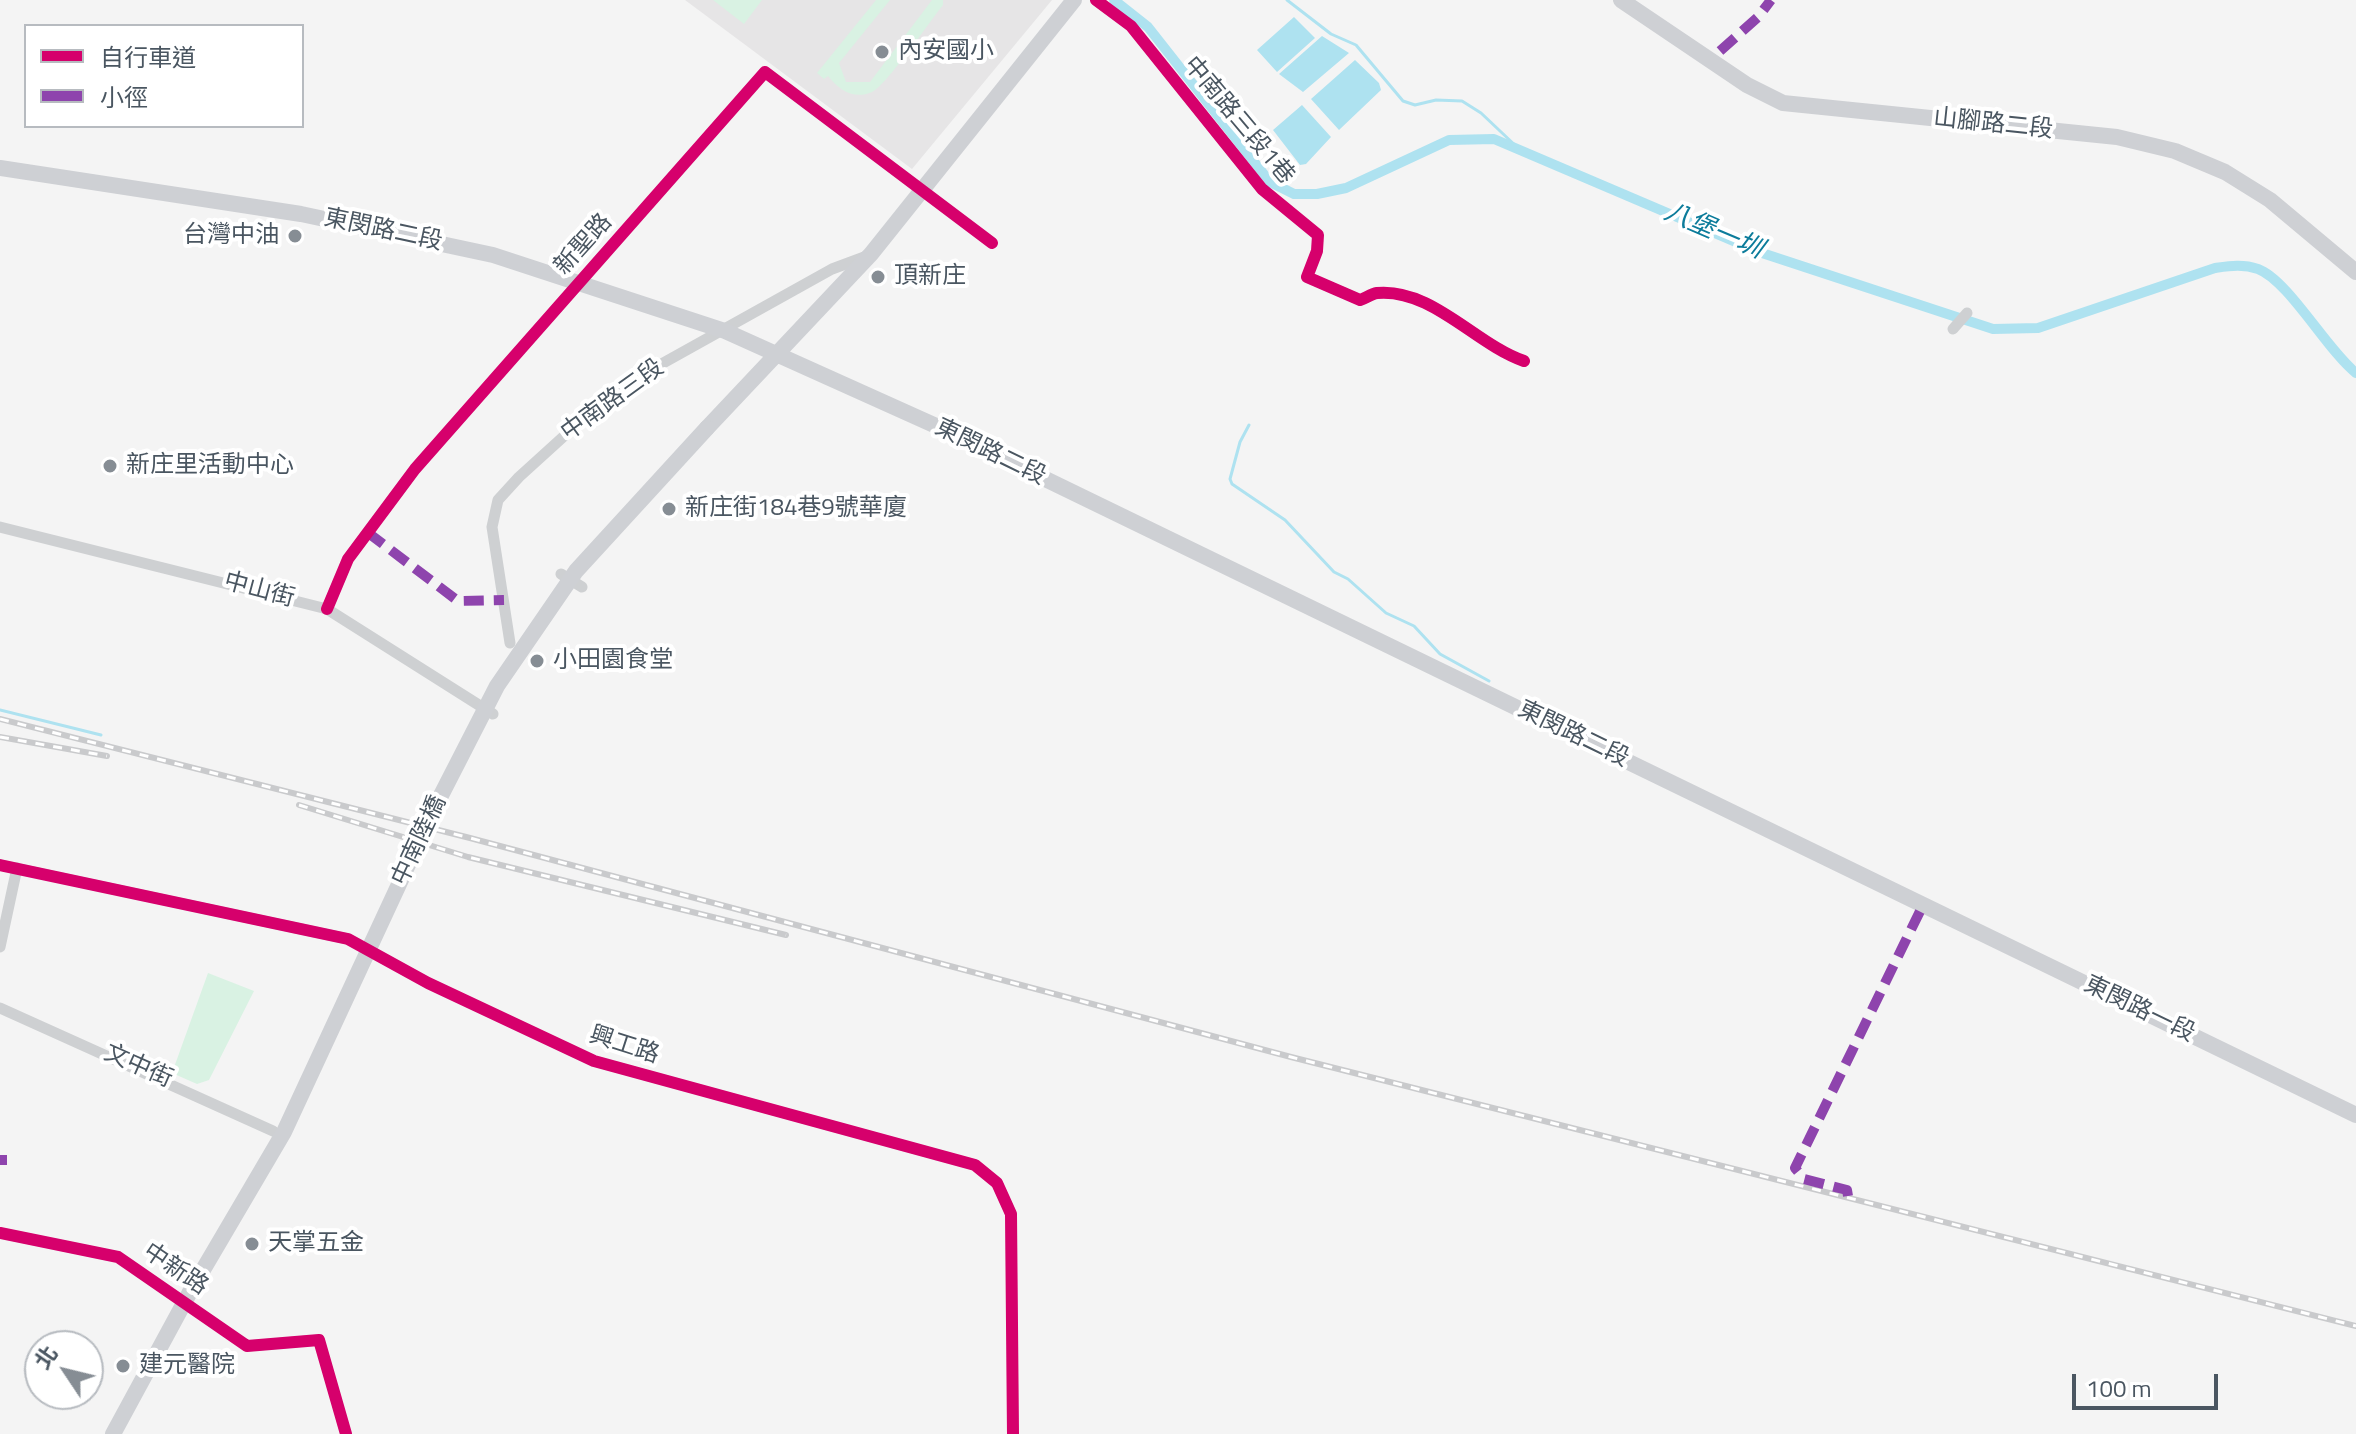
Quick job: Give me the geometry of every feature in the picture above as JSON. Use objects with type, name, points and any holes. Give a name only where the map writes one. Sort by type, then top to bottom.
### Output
[{"type":"main road","name":"中南路三段","points":[[707,428],[781,354],[871,254],[1074,0]]},
{"type":"main road","name":"山腳路二段","points":[[1621,0],[1747,85],[1783,103],[2117,137],[2175,151],[2225,172],[2270,200],[2356,272]]},
{"type":"main road","name":"東閔路二段","points":[[0,168],[301,214],[461,247],[725,331],[781,354],[1923,905]]},
{"type":"main road","name":"中南陸橋","points":[[187,1297],[284,1132],[433,811],[497,686],[576,571],[707,428]]},
{"type":"main road","name":"東閔路一段","points":[[1923,905],[2356,1115]]},
{"type":"main road","points":[[113,1434],[187,1297]]},
{"type":"street","name":"中南路三段1巷","points":[[1096,0],[1131,26],[1262,189],[1318,235],[1317,251],[1307,277],[1360,300],[1374,293],[1409,296],[1505,354],[1524,361]]},
{"type":"street","name":"新聖路","points":[[327,609],[348,559],[415,469],[765,72],[922,191]]},
{"type":"street","points":[[922,191],[992,243]]},
{"type":"street","name":"中南路三段","points":[[510,643],[492,527],[498,500],[545,452],[617,392],[832,269],[871,254]]},
{"type":"street","points":[[1953,329],[1967,313]]},
{"type":"street","name":"中山街","points":[[0,527],[327,609],[493,714]]},
{"type":"street","points":[[561,574],[582,587]]},
{"type":"street","name":"興工路","points":[[0,865],[348,939],[428,983],[594,1061],[975,1165],[997,1183],[1011,1214],[1013,1434]]},
{"type":"street","points":[[0,947],[17,868]]},
{"type":"street","name":"文中街","points":[[0,1008],[273,1131]]},
{"type":"street","name":"中新路","points":[[0,1233],[118,1257],[187,1297],[247,1346],[319,1340],[346,1434]]},
{"type":"shaded area","name":"內安國小","points":[[685,0],[1052,0],[912,169]]},
{"type":"green space","points":[[713,0],[762,0],[744,24]]},
{"type":"green space","points":[[876,0],[890,0],[839,63],[846,82],[870,82],[932,0],[943,0],[943,5],[879,87],[865,94],[853,94],[837,86],[828,76],[824,79],[817,73]]},
{"type":"green space","points":[[208,973],[254,991],[209,1080],[197,1084],[172,1073]]},
{"type":"water","points":[[1294,17],[1315,38],[1277,72],[1257,50]]},
{"type":"water","points":[[1322,36],[1349,53],[1303,92],[1279,74]]},
{"type":"water","points":[[1355,60],[1379,83],[1381,90],[1339,130],[1311,99]]},
{"type":"water","points":[[1302,105],[1331,137],[1306,164],[1300,165],[1273,130]]},
{"type":"waterway","name":"八堡一圳","points":[[1114,0],[1148,27],[1270,182],[1294,194],[1317,194],[1346,188],[1449,140],[1494,139],[1759,252],[1993,329],[2038,328],[2215,268],[2252,267],[2270,276],[2282,287],[2356,373]]},
{"type":"waterway","points":[[1287,0],[1331,34],[1356,45],[1403,101],[1415,105],[1436,100],[1462,101],[1481,113],[1518,148]]},
{"type":"waterway","points":[[1249,425],[1240,442],[1230,479],[1232,484],[1285,520],[1334,572],[1348,579],[1386,613],[1414,626],[1440,654],[1489,681]]},
{"type":"waterway","points":[[0,710],[101,735]]},
{"type":"railway","points":[[0,719],[470,838],[1291,1057],[2356,1326]]},
{"type":"railway","points":[[0,737],[107,756]]},
{"type":"railway","points":[[299,805],[468,857],[786,935]]},
{"type":"marked path","points":[[1720,51],[1758,17],[1771,0]]},
{"type":"marked path","points":[[367,532],[458,601],[504,600]]},
{"type":"marked path","points":[[1848,1196],[1847,1190],[1804,1179],[1795,1168],[1923,905]]},
{"type":"marked path","points":[[0,1160],[7,1160]]},
{"type":"cycle path","points":[[1096,0],[1131,26],[1262,189],[1318,235],[1317,251],[1307,277],[1360,300],[1377,293],[1416,299],[1524,361]]},
{"type":"cycle path","points":[[327,609],[348,559],[415,469],[765,72],[992,243]]},
{"type":"cycle path","points":[[0,865],[348,939],[428,983],[594,1061],[975,1165],[997,1183],[1011,1214],[1013,1434]]},
{"type":"cycle path","points":[[0,1233],[118,1257],[247,1346],[319,1340],[346,1434]]},
{"type":"place","name":"內安國小","points":[[882,52]]},
{"type":"place","name":"台灣中油","points":[[295,236]]},
{"type":"place","name":"頂新庄","points":[[878,277]]},
{"type":"place","name":"新庄里活動中心","points":[[110,466]]},
{"type":"place","name":"新庄街184巷9號華廈","points":[[669,509]]},
{"type":"place","name":"小田園食堂","points":[[537,661]]},
{"type":"place","name":"天掌五金","points":[[252,1244]]},
{"type":"place","name":"建元醫院","points":[[123,1366]]}]
